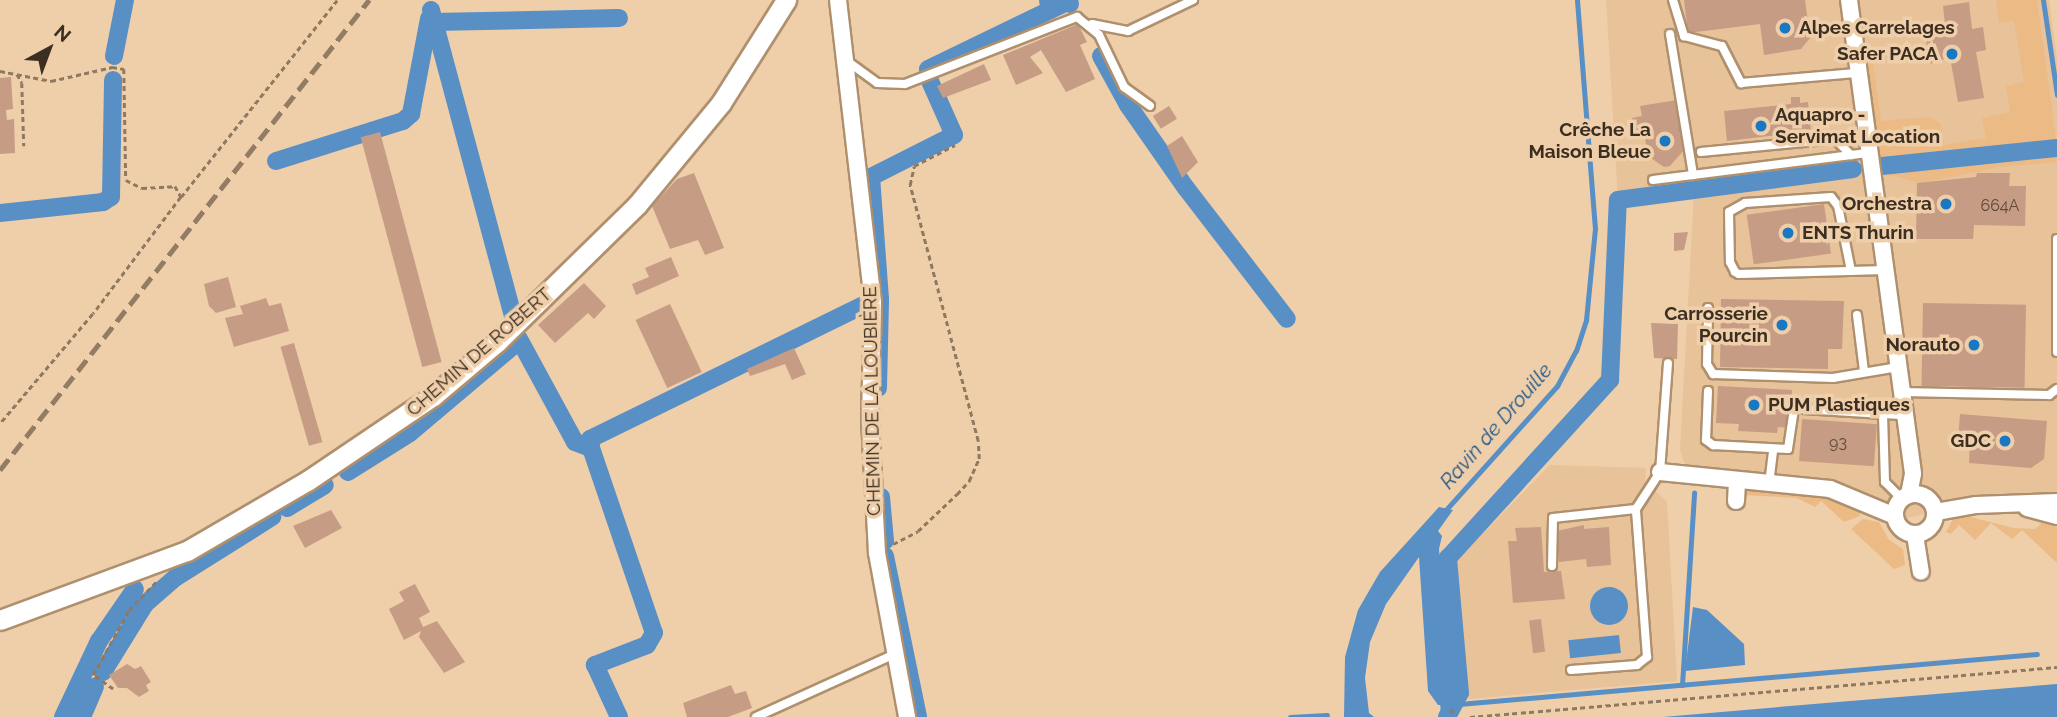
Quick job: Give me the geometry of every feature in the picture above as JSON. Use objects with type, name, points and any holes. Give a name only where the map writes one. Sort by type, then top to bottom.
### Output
[{"type":"street","name":"CHEMIN DE ROBERT","points":[[0,620],[194,547],[307,481],[433,396],[497,342],[637,205],[721,103],[786,0]]},
{"type":"street","name":"CHEMIN DE LA LOUBIÈRE","points":[[838,0],[873,303],[870,443],[876,548],[907,717]]},
{"type":"street","points":[[1849,0],[1856,73],[1859,154],[1886,270],[1913,474],[1936,512]]},
{"type":"street","points":[[1660,472],[1834,490],[1895,516],[1903,531],[1915,535],[1928,530],[1936,512]]},
{"type":"street","points":[[1895,516],[1913,474]]},
{"type":"street","points":[[1736,501],[1737,482]]},
{"type":"street","points":[[1905,497],[1926,497]]},
{"type":"street","points":[[1936,512],[1976,505],[2057,502]]},
{"type":"street","points":[[2018,505],[2057,516]]},
{"type":"street","points":[[1915,535],[1921,572]]},
{"type":"lane","points":[[845,59],[869,79],[905,84],[932,77],[1069,18],[1083,20],[1105,29],[1128,30],[1193,0]]},
{"type":"lane","points":[[1673,0],[1684,37],[1723,46],[1741,83],[1856,73]]},
{"type":"lane","points":[[1083,20],[1099,35],[1124,88],[1150,106]]},
{"type":"lane","points":[[1670,34],[1693,175]]},
{"type":"lane","points":[[1701,152],[1839,139],[1859,154]]},
{"type":"lane","points":[[1753,148],[1754,166]]},
{"type":"lane","points":[[1653,180],[1859,154]]},
{"type":"lane","points":[[1851,271],[1838,206],[1831,197],[1745,203],[1729,212],[1730,262],[1735,272],[1851,271],[1886,270]]},
{"type":"lane","points":[[2057,239],[2057,352]]},
{"type":"lane","points":[[1708,308],[1707,364],[1713,374],[1833,378],[1864,371],[1898,368]]},
{"type":"lane","points":[[1857,315],[1864,371]]},
{"type":"lane","points":[[1571,670],[1637,665],[1647,657],[1636,509],[1660,472],[1668,363]]},
{"type":"lane","points":[[1902,392],[2049,395],[2057,389]]},
{"type":"lane","points":[[1708,391],[1708,444],[1790,448],[1799,409],[1905,415]]},
{"type":"lane","points":[[1883,414],[1885,482],[1905,497]]},
{"type":"lane","points":[[1769,484],[1773,449]]},
{"type":"lane","points":[[1552,566],[1553,518],[1636,509]]},
{"type":"lane","points":[[756,717],[895,654]]},
{"type":"path","points":[[0,424],[93,314],[181,197],[337,0]]},
{"type":"path","points":[[0,71],[51,81],[112,67],[124,69],[128,75],[123,172],[126,180],[142,188],[175,186],[181,197]]},
{"type":"path","points":[[17,74],[22,83],[24,146]]},
{"type":"path","points":[[876,548],[918,531],[969,481],[979,459],[978,440],[910,185],[914,166],[955,145]]},
{"type":"path","points":[[113,689],[93,675],[129,610],[158,581]]},
{"type":"path","points":[[1469,717],[2057,667]]},
{"type":"path","points":[[1450,709],[1454,712]]},
{"type":"shaded area","points":[[1606,0],[2049,0],[2057,59],[2057,495],[1959,506],[1896,521],[1830,489],[1689,479],[1680,449],[1694,194],[1618,200]]},
{"type":"shaded area","points":[[1996,0],[2037,0],[2056,139],[1968,153],[1967,157],[2057,149],[2057,162],[1999,167],[1922,183],[1879,173],[1861,52],[1871,47],[1881,121],[1929,117],[1940,123],[1945,145],[1986,138],[1982,118],[2010,112],[2006,86],[2024,82],[2014,21],[1999,23]]},
{"type":"shaded area","points":[[1855,164],[1856,176],[1711,189],[1710,177]]},
{"type":"shaded area","points":[[1550,465],[1646,468],[1645,481],[1667,502],[1677,681],[1469,699],[1455,562]]},
{"type":"shaded area","points":[[1743,490],[1816,494],[1860,510],[1860,516],[1844,522],[1821,501],[1815,507],[1797,498],[1743,495]]},
{"type":"shaded area","points":[[1970,517],[2014,528],[2035,529],[2042,523],[2057,527],[2057,563],[2022,530],[2012,539],[1991,523],[1975,540],[1959,525],[1951,534],[1946,532],[1953,519]]},
{"type":"shaded area","points":[[1863,519],[1879,522],[1889,540],[1903,549],[1905,565],[1894,569],[1851,529]]},
{"type":"water","points":[[1439,507],[1453,510],[1438,531],[1442,536],[1439,549],[1453,691],[1446,705],[1438,705],[1428,691],[1419,557],[1386,604],[1370,642],[1365,678],[1369,713],[1374,717],[1344,717],[1345,657],[1358,610],[1380,572]]},
{"type":"water","points":[[1609,587],[1622,593],[1628,606],[1622,619],[1609,625],[1596,619],[1590,606],[1596,593]]},
{"type":"water","points":[[1693,607],[1707,610],[1744,644],[1745,665],[1685,671]]},
{"type":"water","points":[[1619,635],[1621,653],[1570,658],[1568,640]]},
{"type":"water","points":[[2057,684],[2057,717],[1663,717],[1826,703]]},
{"type":"building","name":"Alpes Carrelages","points":[[1684,0],[1805,0],[1810,38],[1801,49],[1764,55],[1760,24],[1688,33]]},
{"type":"building","name":"Safer PACA","points":[[1969,2],[1972,29],[1983,27],[1986,50],[1976,52],[1984,98],[1958,102],[1950,57],[1930,64],[1925,34],[1946,34],[1943,6]]},
{"type":"building","points":[[1078,24],[1087,42],[1080,45],[1095,79],[1066,92],[1041,50],[1030,57],[1043,73],[1016,85],[1003,55]]},
{"type":"building","points":[[984,64],[991,80],[943,98],[937,86]]},
{"type":"building","points":[[11,77],[13,109],[6,110],[7,120],[14,119],[15,153],[0,154],[0,78]]},
{"type":"building","name":"Aquapro - Servimat Location","points":[[1791,97],[1800,97],[1800,103],[1808,102],[1811,131],[1727,141],[1724,111],[1791,104]]},
{"type":"building","name":"Crêche La Maison Bleue","points":[[1677,100],[1684,150],[1670,166],[1664,167],[1648,156],[1644,132],[1634,133],[1632,118],[1642,116],[1640,106]]},
{"type":"building","points":[[1169,106],[1177,119],[1161,129],[1153,116]]},
{"type":"building","points":[[380,132],[442,362],[422,367],[361,137]]},
{"type":"building","points":[[1182,136],[1198,162],[1182,178],[1167,146]]},
{"type":"building","points":[[694,173],[724,248],[705,255],[698,240],[670,249],[652,206],[677,179]]},
{"type":"building","points":[[1977,173],[2010,173],[2009,186],[2026,186],[2025,226],[1974,225],[1973,239],[1916,239],[1917,183],[1976,177]]},
{"type":"building","name":"ENTS Thurin","points":[[1824,204],[1831,254],[1754,264],[1747,215]]},
{"type":"building","points":[[1688,232],[1684,250],[1674,251],[1674,233]]},
{"type":"building","points":[[671,257],[679,276],[636,295],[632,284],[649,277],[645,268]]},
{"type":"building","points":[[228,277],[236,307],[216,313],[209,306],[204,284]]},
{"type":"building","points":[[584,283],[606,306],[594,319],[588,313],[555,343],[538,325]]},
{"type":"building","points":[[266,298],[269,306],[281,303],[289,331],[234,347],[225,318],[243,314],[240,306]]},
{"type":"building","name":"Carrosserie Pourcin","points":[[1721,299],[1844,301],[1842,349],[1828,349],[1828,369],[1720,367]]},
{"type":"building","name":"Norauto","points":[[1923,303],[2026,305],[2025,388],[1922,386]]},
{"type":"building","points":[[670,304],[702,372],[667,388],[636,320]]},
{"type":"building","points":[[1651,323],[1678,324],[1677,359],[1654,358]]},
{"type":"building","points":[[294,343],[322,442],[309,446],[281,347]]},
{"type":"building","points":[[794,348],[806,374],[792,380],[785,364],[750,376],[747,369]]},
{"type":"building","name":"PUM Plastiques","points":[[1718,386],[1792,390],[1790,428],[1778,427],[1777,433],[1738,431],[1739,424],[1716,423]]},
{"type":"building","name":"GDC","points":[[1960,414],[2047,421],[2044,459],[2031,468],[1969,463],[1970,441],[1958,440]]},
{"type":"building","points":[[1802,419],[1877,424],[1874,466],[1799,461]]},
{"type":"building","points":[[331,510],[342,528],[305,548],[293,526]]},
{"type":"building","points":[[1584,525],[1584,529],[1609,527],[1611,565],[1587,567],[1586,559],[1559,562],[1557,531]]},
{"type":"building","points":[[1541,527],[1544,572],[1561,571],[1565,599],[1513,603],[1508,541],[1517,541],[1515,528]]},
{"type":"building","points":[[415,584],[430,612],[419,618],[423,627],[437,621],[465,662],[444,673],[419,637],[421,631],[404,640],[389,609],[404,601],[399,592]]},
{"type":"building","points":[[1541,619],[1545,652],[1533,653],[1529,620]]},
{"type":"building","points":[[127,664],[135,669],[141,666],[151,682],[146,685],[149,691],[139,697],[127,688],[118,688],[109,675]]},
{"type":"building","points":[[731,685],[735,694],[746,691],[752,708],[728,717],[687,717],[683,703]]},
{"type":"waterway","points":[[114,56],[125,0]]},
{"type":"waterway","points":[[1048,0],[1050,10],[1069,1],[1070,4]]},
{"type":"waterway","name":"Ravin de Drouille","points":[[1443,513],[1557,386],[1576,351],[1586,320],[1595,229],[1577,0]]},
{"type":"waterway","points":[[2043,0],[2057,95]]},
{"type":"waterway","points":[[431,10],[514,320]]},
{"type":"waterway","points":[[928,69],[1050,10]]},
{"type":"waterway","points":[[433,22],[619,18]]},
{"type":"waterway","points":[[276,161],[403,121],[411,114],[429,19]]},
{"type":"waterway","points":[[1101,56],[1128,105],[1186,188],[1287,319]]},
{"type":"waterway","points":[[0,213],[103,202],[111,197],[113,80]]},
{"type":"waterway","points":[[878,388],[880,299],[871,177],[954,135],[930,81]]},
{"type":"waterway","points":[[1882,166],[2057,148]]},
{"type":"waterway","points":[[1447,717],[1460,693],[1448,558],[1610,380],[1618,200],[1853,169]]},
{"type":"waterway","points":[[591,448],[590,439],[865,304]]},
{"type":"waterway","points":[[519,339],[575,442],[591,448],[654,633],[647,645],[595,665],[619,717]]},
{"type":"waterway","points":[[348,472],[410,433],[519,341]]},
{"type":"waterway","points":[[287,508],[325,485]]},
{"type":"waterway","points":[[1682,685],[1694,492]]},
{"type":"waterway","points":[[881,497],[885,541]]},
{"type":"waterway","points":[[103,672],[145,604],[175,578],[272,517]]},
{"type":"waterway","points":[[885,556],[918,717]]},
{"type":"waterway","points":[[63,717],[99,641],[135,589]]},
{"type":"waterway","points":[[1459,704],[2037,654]]},
{"type":"waterway","points":[[82,717],[95,687]]},
{"type":"waterway","name":"Ravin de Drouille","points":[[1442,699],[1443,717]]},
{"type":"waterway","points":[[1290,717],[1327,715]]},
{"type":"railway","points":[[0,470],[369,0]]},
{"type":"place","name":"Alpes Carrelages","points":[[1785,28]]},
{"type":"place","name":"Safer PACA","points":[[1952,54]]},
{"type":"place","name":"Aquapro - Servimat Location","points":[[1761,126]]},
{"type":"place","name":"Crêche La Maison Bleue","points":[[1665,141]]},
{"type":"place","name":"Orchestra","points":[[1946,204]]},
{"type":"place","name":"ENTS Thurin","points":[[1788,233]]},
{"type":"place","name":"Carrosserie Pourcin","points":[[1782,325]]},
{"type":"place","name":"Norauto","points":[[1974,345]]},
{"type":"place","name":"PUM Plastiques","points":[[1754,405]]},
{"type":"place","name":"GDC","points":[[2005,441]]}]
